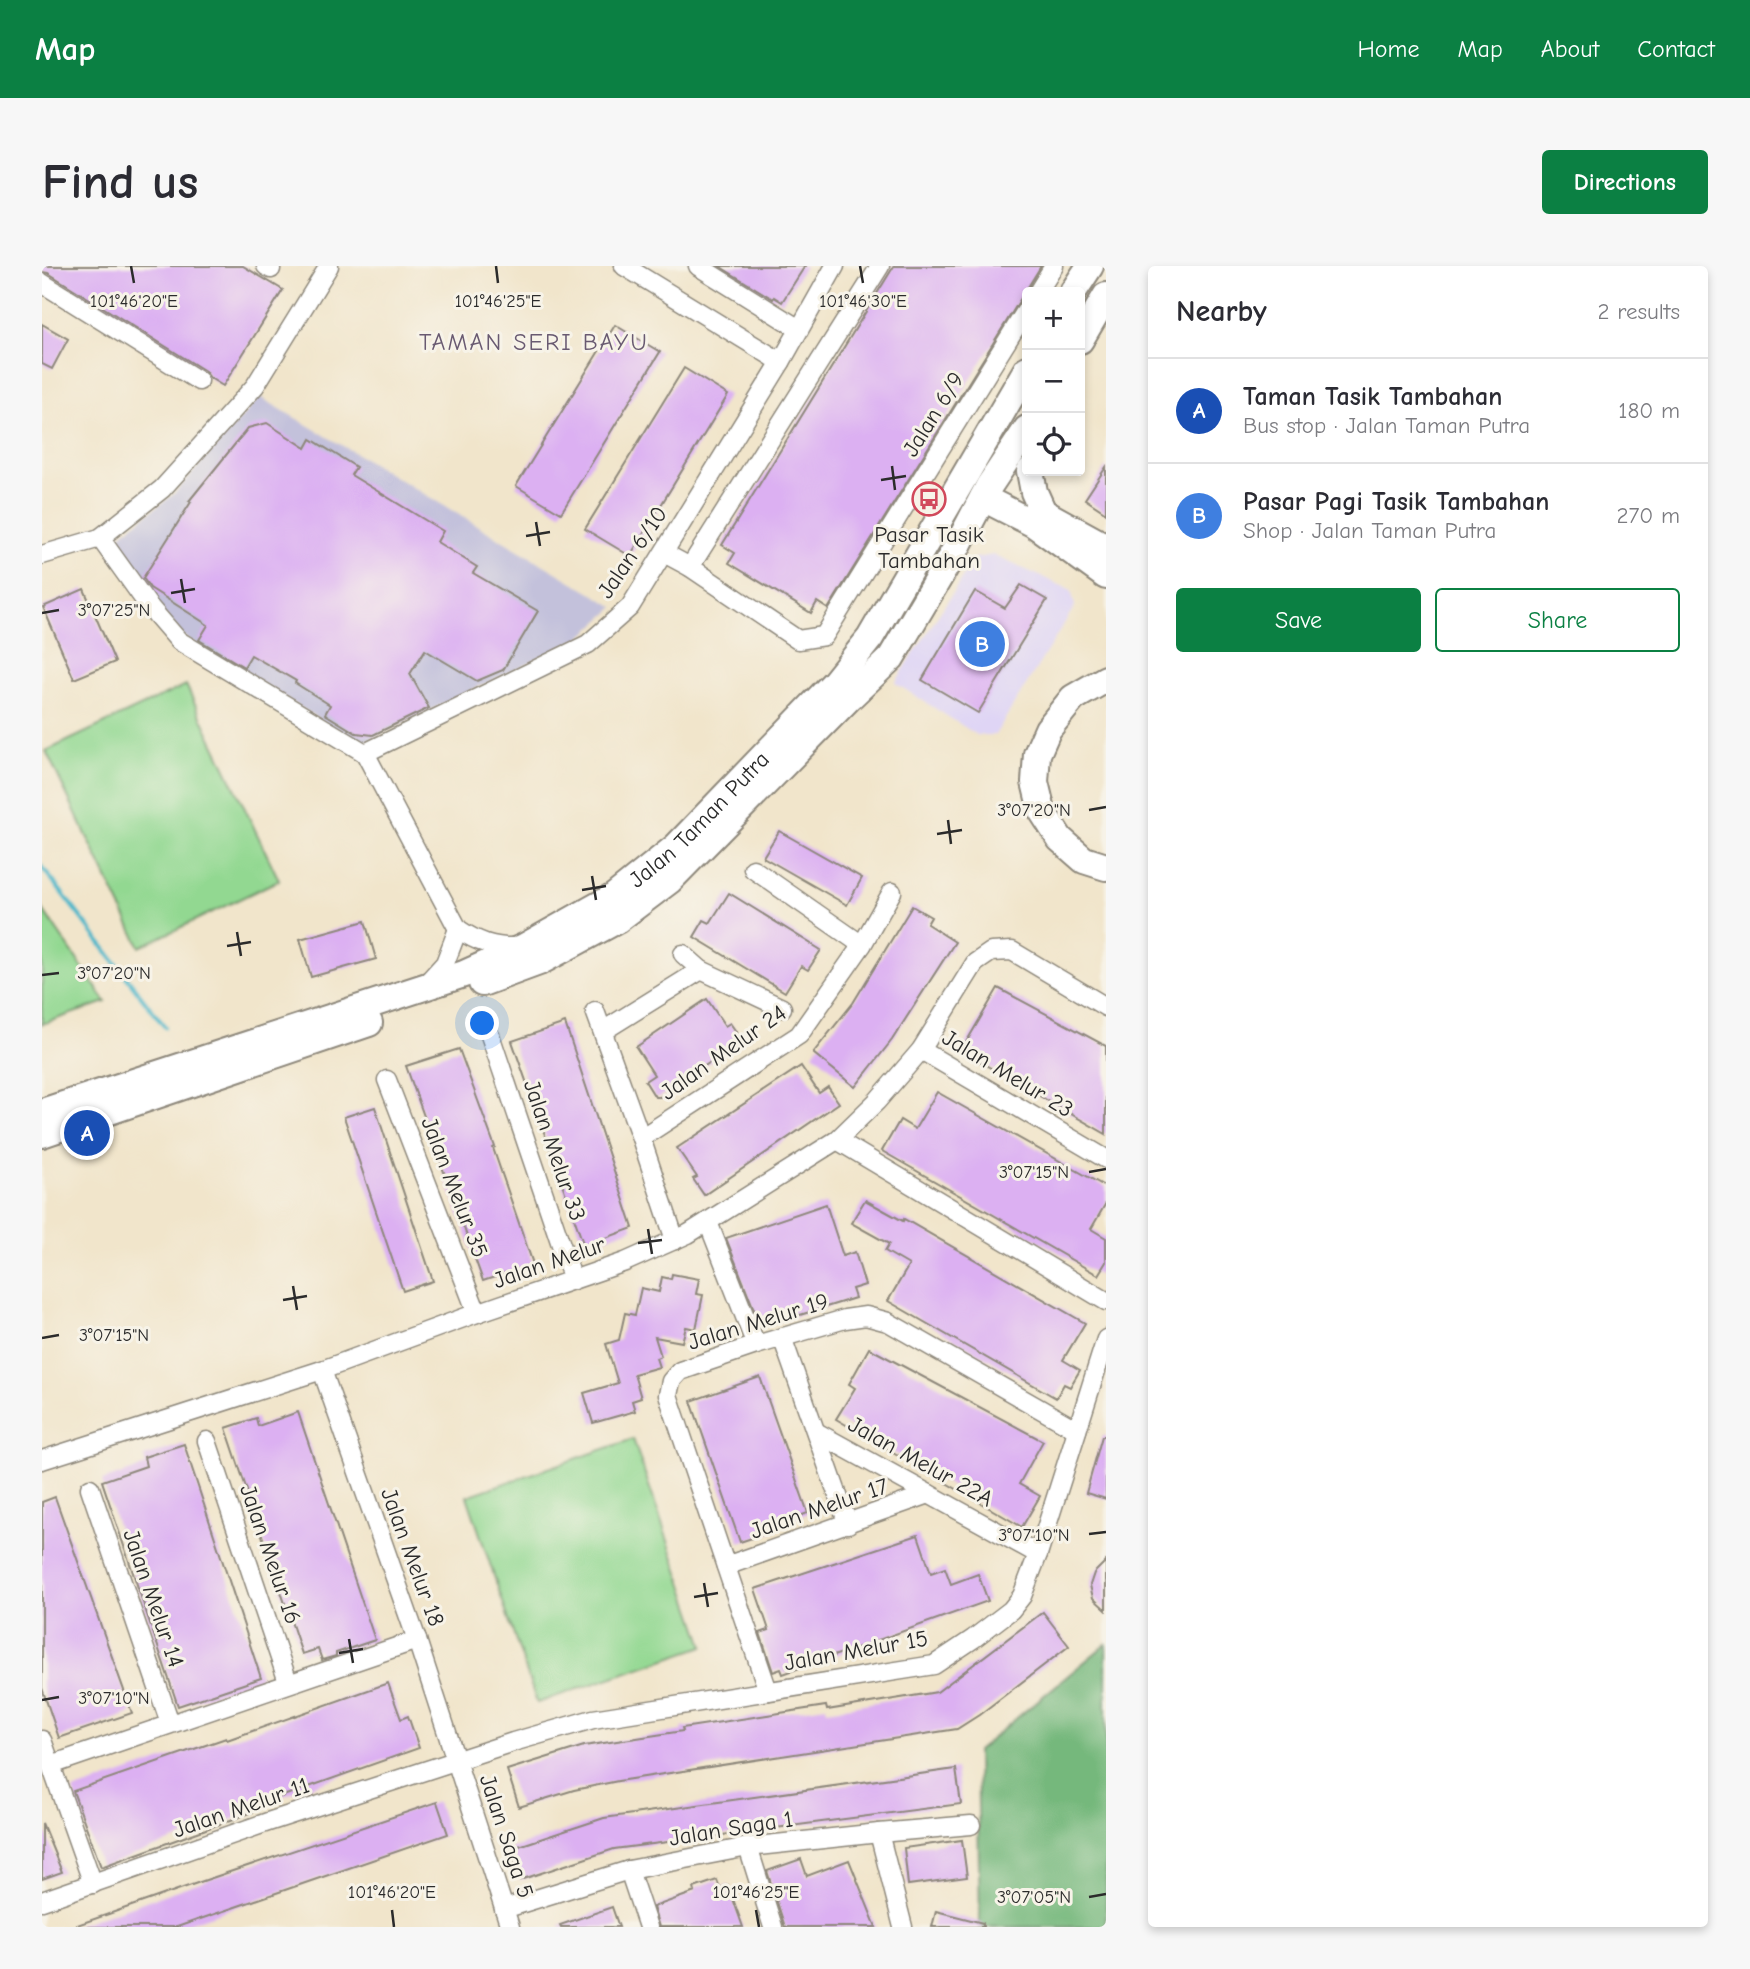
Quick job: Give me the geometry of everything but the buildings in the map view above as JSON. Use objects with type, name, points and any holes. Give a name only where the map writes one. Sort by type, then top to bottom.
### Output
[{"type":"street","points":[[42,555],[100,538],[162,489],[255,386],[330,266]]},
{"type":"street","points":[[624,266],[781,362]]},
{"type":"street","points":[[698,266],[799,329]]},
{"type":"street","name":"Jalan 6/10","points":[[365,753],[588,644],[630,607],[781,362],[835,266]]},
{"type":"street","points":[[690,567],[880,266]]},
{"type":"street","points":[[1041,287],[1054,266]]},
{"type":"street","points":[[1076,287],[1090,266]]},
{"type":"street","points":[[42,283],[199,381]]},
{"type":"street","points":[[1085,332],[1106,296]]},
{"type":"street","name":"Jalan 6/9","points":[[664,553],[690,567],[798,640],[824,636],[1022,317]]},
{"type":"street","name":"Jalan Taman Putra","points":[[42,1134],[159,1084],[424,986],[464,974],[524,947],[615,896],[676,846],[834,683],[870,638],[1022,378]]},
{"type":"street","points":[[983,490],[984,462],[1022,398]]},
{"type":"street","name":"Jalan Taman Putra","points":[[42,1112],[159,1084],[539,962],[617,920],[670,880],[891,658],[957,547],[983,490],[1022,436]]},
{"type":"street","points":[[1031,476],[1038,518]]},
{"type":"street","points":[[870,638],[925,566],[965,501],[983,490]]},
{"type":"street","points":[[983,490],[1038,518],[1106,547]]},
{"type":"street","points":[[957,547],[985,523],[1006,518],[1038,518],[1106,576]]},
{"type":"street","points":[[100,538],[148,605],[180,640],[365,753],[458,929],[489,946],[524,947]]},
{"type":"street","points":[[1106,680],[1073,698],[1048,729],[1037,754],[1035,782],[1042,811],[1060,839],[1084,860],[1106,867]]},
{"type":"street","points":[[753,869],[862,946]]},
{"type":"street","name":"Jalan Melur 24","points":[[641,1138],[799,1035],[862,946],[892,892]]},
{"type":"street","points":[[424,986],[446,964],[458,929]]},
{"type":"street","name":"Jalan Melur","points":[[42,1460],[322,1370],[625,1262],[675,1240],[837,1140],[877,1101],[921,1050],[975,963],[991,952],[1012,951],[1106,1007]]},
{"type":"street","points":[[683,954],[701,970],[782,1008]]},
{"type":"street","points":[[603,1031],[701,970]]},
{"type":"street","points":[[595,1011],[675,1240]]},
{"type":"street","name":"Jalan Melur 33","points":[[490,1035],[573,1280]]},
{"type":"street","name":"Jalan Melur 23","points":[[921,1050],[1106,1159]]},
{"type":"street","name":"Jalan Melur 35","points":[[387,1080],[477,1313]]},
{"type":"street","points":[[837,1140],[1106,1301]]},
{"type":"street","points":[[708,1222],[756,1345]]},
{"type":"street","name":"Jalan Melur 19","points":[[768,1690],[668,1395],[671,1381],[680,1371],[782,1337],[866,1316],[888,1322],[1077,1430]]},
{"type":"street","points":[[782,1337],[848,1524]]},
{"type":"street","name":"Jalan Melur 15","points":[[456,1760],[593,1719],[933,1665],[1011,1610],[1022,1596],[1038,1554],[1106,1339]]},
{"type":"street","name":"Jalan Melur 18","points":[[322,1370],[417,1640],[456,1760]]},
{"type":"street","name":"Jalan Melur 22A","points":[[816,1432],[1038,1554]]},
{"type":"street","name":"Jalan Melur 16","points":[[207,1441],[288,1682]]},
{"type":"street","name":"Jalan Melur 14","points":[[90,1488],[170,1723]]},
{"type":"street","name":"Jalan Melur 17","points":[[726,1566],[929,1494]]},
{"type":"street","points":[[51,1765],[417,1640]]},
{"type":"street","points":[[42,1740],[93,1884]]},
{"type":"street","name":"Jalan Melur 11","points":[[42,1901],[456,1760]]},
{"type":"street","name":"Jalan Saga 5","points":[[456,1760],[510,1927]]},
{"type":"street","name":"Jalan Saga 1","points":[[504,1909],[629,1870],[748,1847],[971,1825]]},
{"type":"street","points":[[879,1833],[903,1927]]},
{"type":"street","points":[[748,1847],[773,1927]]},
{"type":"street","points":[[629,1870],[648,1927]]},
{"type":"shaded area","points":[[260,397],[615,607],[580,638],[360,744],[183,636],[150,599],[111,542],[174,494]]},
{"type":"shaded area","points":[[993,555],[1071,590],[1075,606],[995,735],[977,735],[895,683],[975,558]]},
{"type":"green space","points":[[186,685],[279,880],[140,947],[46,751]]},
{"type":"green space","points":[[42,908],[106,1002],[42,1024]]},
{"type":"green space","points":[[633,1439],[704,1646],[537,1703],[467,1496]]},
{"type":"green space","points":[[1106,1644],[1106,1927],[980,1927],[977,1751]]},
{"type":"waterway","points":[[42,867],[165,1027]]},
{"type":"place","name":"Pasar Tasik Tambahan","points":[[929,499]]},
{"type":"place","name":"Pasar Pagi Tasik Tambahan","points":[[982,644]]},
{"type":"place","name":"Taman Tasik Tambahan","points":[[87,1133]]},
{"type":"district","name":"TAMAN SERI BAYU","points":[[534,342]]}]
